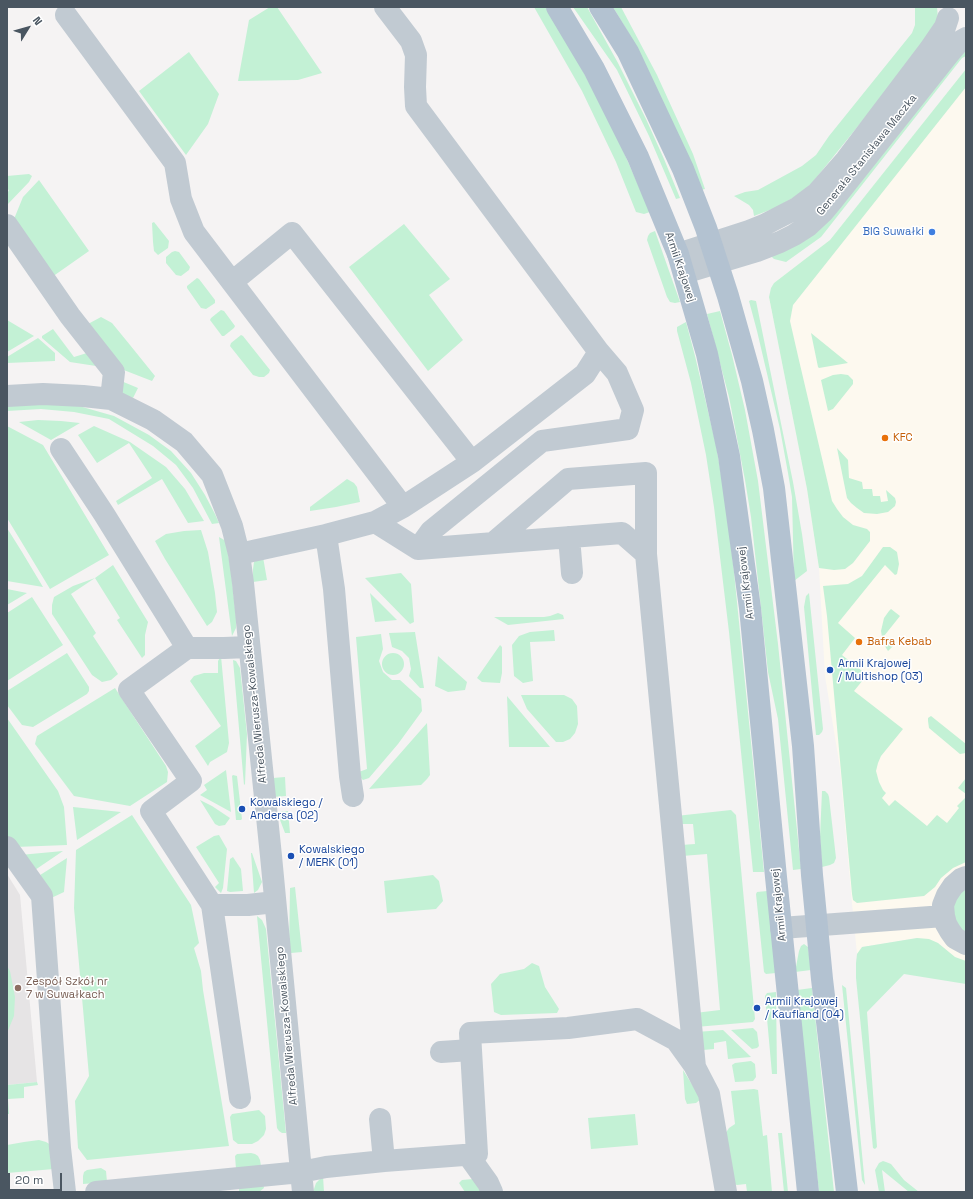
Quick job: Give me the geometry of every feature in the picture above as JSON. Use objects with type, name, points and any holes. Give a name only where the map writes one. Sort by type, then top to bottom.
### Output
[{"type":"main road","name":"Armii Krajowej","points":[[558,7],[594,69],[638,157],[681,264],[707,354],[729,456],[750,608],[808,1192]]},
{"type":"main road","points":[[600,7],[628,52],[683,169],[714,253],[734,316],[752,381],[763,430],[774,488],[803,746],[812,875],[822,979],[847,1192]]},
{"type":"street","points":[[385,7],[411,41],[416,55],[416,106],[599,352],[617,373],[633,410],[628,429],[542,441],[431,531],[418,549]]},
{"type":"street","points":[[68,10],[175,163],[181,199],[194,232],[403,507]]},
{"type":"street","points":[[948,12],[952,25],[958,31],[966,35]]},
{"type":"street","name":"Generała Stanisława Maczka","points":[[681,264],[714,253],[749,231],[764,225],[796,208],[817,193],[846,160],[930,49],[945,27],[948,12]]},
{"type":"street","name":"Generała Stanisława Maczka","points":[[714,253],[757,251],[794,235],[816,219],[833,200],[948,55],[959,42],[966,38]]},
{"type":"street","points":[[7,225],[70,316],[114,372],[111,399]]},
{"type":"street","points":[[232,282],[292,232],[472,462]]},
{"type":"street","points":[[239,554],[326,535],[375,522],[403,507],[472,462],[585,374],[599,352]]},
{"type":"street","name":"Alfreda Wierusza-Kowalskiego","points":[[7,396],[44,394],[111,399],[153,420],[184,442],[212,475],[232,526],[239,554],[243,583],[276,902],[302,1182]]},
{"type":"street","points":[[62,449],[187,648]]},
{"type":"street","points":[[494,543],[568,479],[646,473],[646,554],[695,1067]]},
{"type":"street","points":[[375,522],[418,549],[622,533],[646,554]]},
{"type":"street","points":[[326,535],[334,589],[353,796]]},
{"type":"street","points":[[569,537],[572,573]]},
{"type":"street","points":[[240,1098],[212,905],[151,811],[191,781],[129,690],[187,648],[249,647]]},
{"type":"street","points":[[7,847],[42,896],[60,1148],[65,1192]]},
{"type":"street","points":[[966,877],[961,879],[953,886],[943,905],[946,924],[950,931],[955,938],[966,944]]},
{"type":"street","points":[[212,905],[248,905],[276,902]]},
{"type":"street","points":[[781,928],[944,916]]},
{"type":"street","points":[[96,1192],[302,1182],[326,1167],[477,1154],[470,1033],[568,1028],[637,1019],[676,1040],[695,1067],[709,1094],[726,1192]]},
{"type":"street","points":[[441,1052],[471,1050]]},
{"type":"street","points":[[380,1120],[384,1161]]},
{"type":"street","points":[[468,1155],[488,1183],[492,1192]]},
{"type":"shaded area","name":"BIG Suwałki","points":[[966,69],[966,970],[938,943],[917,938],[862,947],[857,954],[840,768],[825,676],[819,568],[807,489],[769,297],[774,283],[830,240]]},
{"type":"shaded area","name":"Zespół Szkół nr 7 w Suwałkach","points":[[7,874],[20,895],[37,1082],[7,1085]]},
{"type":"green space","points":[[270,7],[277,7],[322,73],[298,80],[238,81],[249,20]]},
{"type":"green space","points":[[534,7],[547,7],[574,54],[614,130],[650,212],[644,214],[636,212],[616,162],[582,91]]},
{"type":"green space","points":[[573,7],[587,7],[618,63],[646,119],[680,198],[676,199],[649,136],[617,70]]},
{"type":"green space","points":[[613,7],[621,7],[657,75],[693,154],[705,189],[701,190],[628,32]]},
{"type":"green space","points":[[915,7],[937,7],[938,19],[914,57],[812,183],[800,194],[775,208],[754,216],[753,210],[749,205],[734,196],[745,192],[758,190],[802,166],[816,155],[829,136],[912,33],[915,25]]},
{"type":"green space","points":[[966,46],[966,56],[962,58],[821,237],[786,262],[774,259],[768,253]]},
{"type":"green space","points":[[189,52],[219,94],[208,124],[186,155],[139,91]]},
{"type":"green space","points":[[966,69],[966,87],[793,305],[790,321],[832,501],[843,517],[853,525],[867,529],[870,532],[870,541],[853,563],[845,569],[834,570],[819,568],[807,489],[769,297],[771,288],[774,283],[830,240]]},
{"type":"green space","points":[[29,174],[32,176],[29,182],[7,205],[7,192],[9,191],[7,187],[7,176]]},
{"type":"green space","points":[[39,180],[89,251],[52,277],[14,219],[23,197]]},
{"type":"green space","points":[[154,222],[169,241],[168,248],[158,255],[154,251],[152,223]]},
{"type":"green space","points":[[404,224],[450,279],[429,295],[463,340],[428,371],[349,267]]},
{"type":"green space","points":[[655,231],[680,302],[670,302],[667,297],[647,240],[650,233]]},
{"type":"green space","points":[[175,251],[179,252],[190,267],[189,270],[181,276],[176,275],[166,263],[166,257]]},
{"type":"green space","points":[[197,278],[215,300],[215,303],[206,309],[201,308],[187,288],[187,286]]},
{"type":"green space","points":[[749,301],[756,301],[793,482],[802,534],[807,571],[794,581],[792,497],[780,429]]},
{"type":"green space","points":[[221,310],[224,311],[235,326],[224,336],[222,336],[210,320]]},
{"type":"green space","points":[[720,311],[745,410],[758,481],[778,644],[801,869],[793,870],[778,719],[768,672],[751,517],[745,480],[729,397],[707,314]]},
{"type":"green space","points":[[101,317],[112,323],[155,376],[152,381],[116,367],[88,324]]},
{"type":"green space","points":[[7,320],[34,336],[7,352]]},
{"type":"green space","points":[[686,322],[716,445],[726,504],[764,872],[753,872],[729,632],[714,507],[706,455],[691,383],[677,331],[677,327]]},
{"type":"green space","points":[[53,329],[74,357],[87,353],[96,366],[70,362],[42,338],[42,336]]},
{"type":"green space","points":[[811,333],[848,363],[819,368]]},
{"type":"green space","points":[[241,335],[270,370],[264,377],[253,375],[230,346],[231,343]]},
{"type":"green space","points":[[38,338],[55,353],[55,361],[7,363],[7,357]]},
{"type":"green space","points":[[833,375],[848,375],[853,380],[853,384],[833,409],[828,411],[821,380]]},
{"type":"green space","points":[[114,378],[138,388],[133,398],[120,395]]},
{"type":"green space","points":[[49,403],[79,406],[114,416],[149,435],[171,451],[191,473],[205,495],[219,523],[212,524],[193,488],[176,465],[153,446],[109,419],[74,412],[41,409],[7,411],[7,405]]},
{"type":"green space","points":[[38,420],[80,423],[51,440],[19,422]]},
{"type":"green space","points":[[7,426],[43,445],[109,555],[50,589],[7,518]]},
{"type":"green space","points":[[94,426],[130,442],[166,467],[185,489],[204,521],[188,523],[162,479],[118,505],[116,501],[152,478],[129,443],[97,463],[78,435]]},
{"type":"green space","points":[[837,448],[848,460],[849,478],[862,482],[863,489],[872,489],[873,496],[880,496],[881,502],[888,501],[886,490],[895,498],[895,506],[888,512],[877,514],[864,513],[851,503],[847,498]]},
{"type":"green space","points":[[347,479],[354,483],[357,487],[360,502],[310,511],[310,507]]},
{"type":"green space","points":[[7,528],[22,552],[43,587],[7,581]]},
{"type":"green space","points":[[201,530],[208,552],[217,612],[212,622],[207,626],[155,541],[166,534]]},
{"type":"green space","points":[[219,537],[226,541],[231,571],[236,617],[236,628],[232,636]]},
{"type":"green space","points":[[883,547],[890,547],[897,552],[899,564],[897,574],[895,575],[885,565],[838,623],[855,638],[842,655],[867,675],[854,691],[903,729],[881,756],[878,763],[876,771],[879,782],[886,793],[882,798],[889,806],[895,800],[927,826],[937,815],[947,823],[959,808],[957,806],[966,797],[966,862],[953,868],[924,896],[857,903],[853,900],[852,894],[823,586],[848,584],[862,576]]},
{"type":"green space","points":[[263,557],[267,580],[253,582],[254,562]]},
{"type":"green space","points":[[113,565],[148,622],[145,635],[145,655],[142,658],[117,620],[120,618],[95,578]]},
{"type":"green space","points":[[401,573],[411,584],[414,622],[410,624],[365,578]]},
{"type":"green space","points":[[95,578],[71,594],[96,633],[93,636],[118,674],[111,680],[102,682],[92,675],[52,614],[54,597],[73,586]]},
{"type":"green space","points":[[7,589],[27,593],[7,605]]},
{"type":"green space","points":[[370,593],[397,620],[375,622]]},
{"type":"green space","points":[[809,593],[823,729],[819,735],[816,735],[804,607],[806,596]]},
{"type":"green space","points":[[32,597],[63,645],[7,681],[7,613]]},
{"type":"green space","points":[[891,609],[900,616],[884,636],[894,645],[888,651],[883,643],[881,631],[884,618]]},
{"type":"green space","points":[[558,613],[563,615],[564,619],[508,625],[494,617],[544,617]]},
{"type":"green space","points":[[554,630],[555,641],[530,642],[533,681],[523,683],[514,676],[512,645],[519,636],[530,632]]},
{"type":"green space","points":[[415,632],[424,688],[420,688],[409,676],[411,669],[409,658],[402,651],[392,647],[389,633]]},
{"type":"green space","points":[[381,634],[383,649],[379,661],[383,672],[392,680],[400,680],[421,699],[422,711],[398,744],[369,778],[363,780],[356,773],[367,769],[356,637]]},
{"type":"green space","points":[[500,645],[502,647],[502,673],[500,683],[482,682],[477,678]]},
{"type":"green space","points":[[67,653],[89,687],[89,691],[87,694],[33,727],[22,725],[7,705],[7,691]]},
{"type":"green space","points":[[393,653],[401,656],[404,664],[401,672],[393,675],[385,672],[382,664],[385,656]]},
{"type":"green space","points":[[221,656],[229,743],[227,752],[210,762],[208,766],[195,746],[221,726],[190,681],[194,676],[204,673],[218,673],[218,661]]},
{"type":"green space","points":[[438,656],[467,682],[465,690],[448,692],[435,686]]},
{"type":"green space","points":[[233,660],[236,661],[240,668],[247,734],[244,785]]},
{"type":"green space","points":[[115,688],[166,766],[168,772],[167,782],[130,806],[74,796],[35,744],[37,736]]},
{"type":"green space","points":[[521,695],[564,695],[572,699],[577,706],[578,724],[575,733],[570,739],[563,742],[556,742],[527,709]]},
{"type":"green space","points":[[507,696],[550,747],[509,747]]},
{"type":"green space","points":[[931,716],[966,744],[966,753],[960,754],[929,728],[928,718]]},
{"type":"green space","points":[[7,718],[58,791],[64,807],[67,845],[15,847],[7,838]]},
{"type":"green space","points":[[427,723],[430,775],[427,779],[421,785],[369,789]]},
{"type":"green space","points":[[226,770],[231,812],[200,795],[207,790],[204,785]]},
{"type":"green space","points":[[233,775],[237,776],[241,820],[236,820]]},
{"type":"green space","points":[[285,777],[286,796],[273,797],[273,778]]},
{"type":"green space","points":[[966,778],[966,794],[958,788]]},
{"type":"green space","points":[[822,791],[825,791],[829,797],[836,858],[834,863],[822,867],[820,837]]},
{"type":"green space","points":[[200,800],[230,818],[225,825],[219,826],[215,824]]},
{"type":"green space","points":[[73,807],[121,812],[77,840]]},
{"type":"green space","points":[[731,810],[736,815],[755,1019],[753,1022],[696,1027],[695,1013],[720,1010],[707,854],[682,856],[681,845],[695,844],[693,824],[680,824],[676,816]]},
{"type":"green space","points":[[288,811],[290,833],[285,833],[277,812]]},
{"type":"green space","points":[[132,815],[191,905],[199,943],[194,948],[201,971],[229,1146],[87,1160],[78,1148],[75,1101],[89,1076],[74,908],[76,850]]},
{"type":"green space","points":[[219,835],[227,849],[223,888],[221,893],[215,887],[219,883],[196,847],[214,836]]},
{"type":"green space","points":[[63,851],[32,872],[20,855]]},
{"type":"green space","points":[[251,853],[262,882],[258,890],[254,893]]},
{"type":"green space","points":[[233,857],[241,869],[243,891],[227,891],[230,859]]},
{"type":"green space","points":[[67,858],[64,892],[47,900],[37,877]]},
{"type":"green space","points":[[433,875],[439,881],[443,901],[436,909],[387,913],[384,881]]},
{"type":"green space","points":[[295,887],[302,952],[291,953],[289,952],[290,888]]},
{"type":"green space","points":[[966,888],[966,933],[958,927],[953,911],[954,903],[958,895]]},
{"type":"green space","points":[[767,891],[776,973],[766,974],[764,972],[756,894],[757,892]]},
{"type":"green space","points":[[257,916],[262,920],[266,929],[286,1133],[282,1133],[277,1128]]},
{"type":"green space","points":[[917,938],[929,939],[938,943],[955,957],[966,961],[966,984],[904,974],[867,1012],[877,1147],[875,1149],[873,1148],[856,978],[857,954],[862,947]]},
{"type":"green space","points":[[804,944],[808,947],[811,970],[795,972],[799,951],[801,946]]},
{"type":"green space","points":[[532,963],[539,966],[545,987],[559,1009],[557,1013],[501,1015],[494,1012],[491,984],[500,974],[524,969]]},
{"type":"green space","points":[[7,966],[10,971],[15,997],[14,1016],[7,1033]]},
{"type":"green space","points":[[842,985],[846,988],[865,1185],[862,1180]]},
{"type":"green space","points":[[812,988],[834,1192],[819,1192],[797,990]]},
{"type":"green space","points":[[776,992],[777,1074],[772,1074],[765,996],[767,993]]},
{"type":"green space","points":[[753,1028],[757,1032],[759,1046],[752,1049],[731,1030]]},
{"type":"green space","points":[[723,1030],[751,1057],[728,1059],[726,1041],[714,1043],[714,1049],[703,1050],[696,1032]]},
{"type":"green space","points":[[751,1061],[755,1064],[756,1077],[753,1081],[735,1082],[732,1065],[735,1063]]},
{"type":"green space","points":[[683,1070],[701,1099],[696,1103],[687,1104],[685,1099]]},
{"type":"green space","points":[[37,1082],[38,1085],[24,1087],[24,1098],[8,1099],[9,1114],[7,1114],[7,1085]]},
{"type":"green space","points":[[758,1090],[763,1136],[767,1135],[772,1192],[747,1192],[746,1184],[734,1184],[725,1134],[729,1128],[735,1124],[731,1091]]},
{"type":"green space","points":[[259,1110],[265,1116],[266,1129],[264,1135],[252,1144],[238,1144],[233,1140],[230,1117],[232,1114]]},
{"type":"green space","points":[[635,1114],[638,1145],[591,1149],[588,1118]]},
{"type":"green space","points":[[778,1133],[782,1133],[788,1192],[784,1192]]},
{"type":"green space","points":[[39,1140],[51,1145],[54,1169],[7,1173],[7,1145]]},
{"type":"green space","points":[[251,1153],[258,1156],[261,1166],[236,1169],[235,1156],[237,1154]]},
{"type":"green space","points":[[883,1161],[891,1164],[904,1180],[919,1192],[909,1192],[882,1170],[885,1192],[879,1192],[875,1170],[879,1163]]},
{"type":"green space","points":[[101,1168],[106,1171],[107,1182],[83,1184],[84,1172],[87,1170]]},
{"type":"green space","points":[[323,1176],[324,1192],[313,1192],[316,1183]]},
{"type":"green space","points":[[473,1179],[481,1192],[465,1192],[459,1183],[462,1180]]},
{"type":"green space","points":[[263,1184],[264,1188],[259,1192],[239,1192],[239,1187]]},
{"type":"place","name":"BIG Suwałki","points":[[932,232]]},
{"type":"place","name":"KFC","points":[[885,438]]},
{"type":"place","name":"Bafra Kebab","points":[[859,642]]},
{"type":"place","name":"Armii Krajowej / Multishop (03)","points":[[830,670]]},
{"type":"place","name":"Kowalskiego / Andersa (02)","points":[[242,809]]},
{"type":"place","name":"Kowalskiego / MERK (01)","points":[[291,856]]},
{"type":"place","name":"Zespół Szkół nr 7 w Suwałkach","points":[[18,988]]},
{"type":"place","name":"Armii Krajowej / Kaufland (04)","points":[[757,1008]]}]
